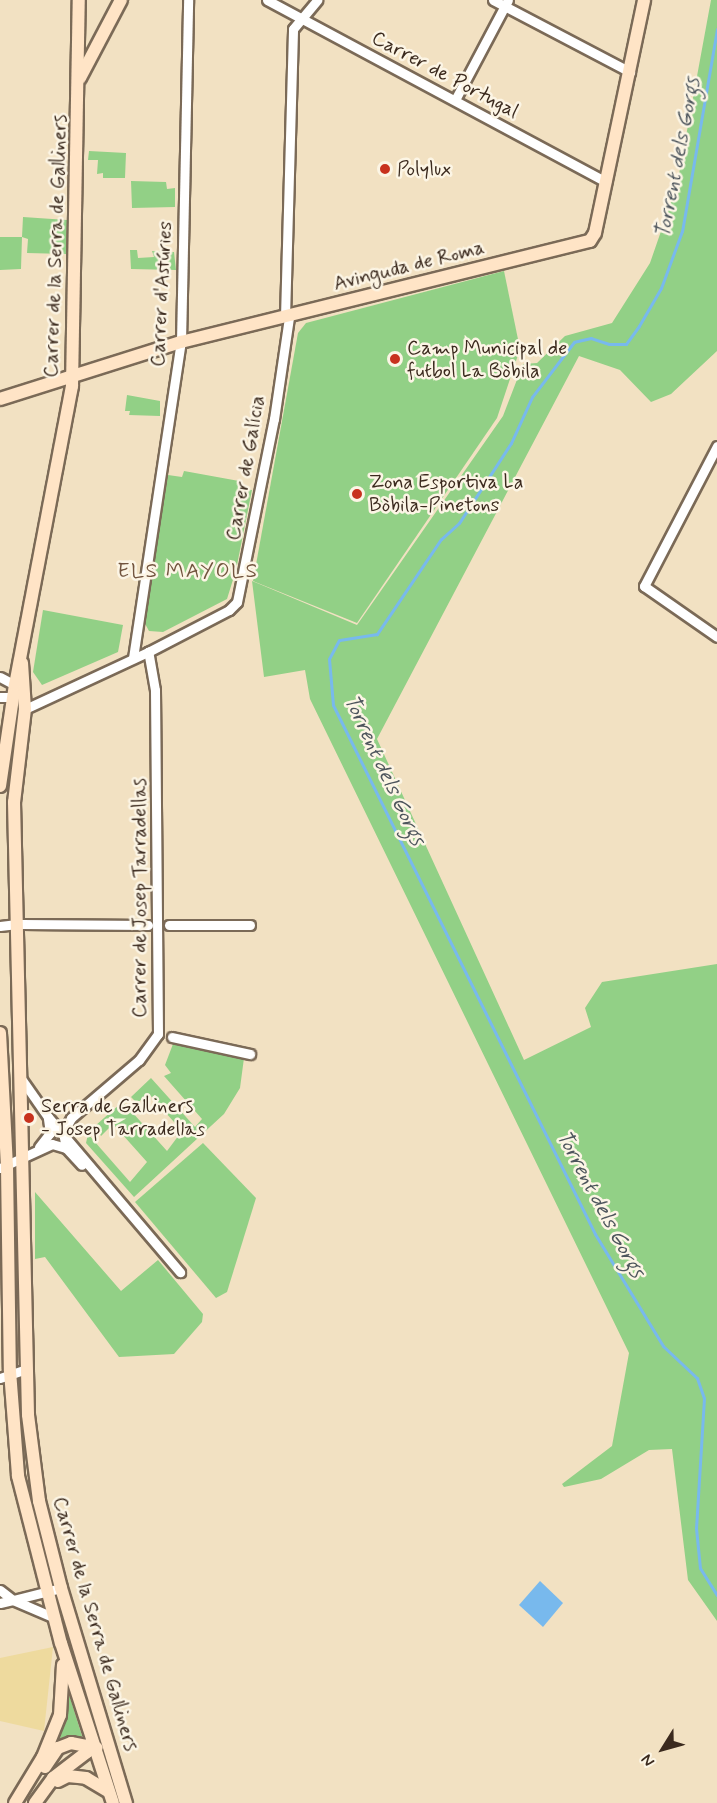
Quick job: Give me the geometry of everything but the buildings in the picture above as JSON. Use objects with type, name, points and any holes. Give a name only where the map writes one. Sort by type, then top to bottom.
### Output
[{"type":"street","name":"Carrer de la Serra de Galliners","points":[[0,786],[14,691],[22,663],[73,374],[80,79],[79,0]]},
{"type":"street","points":[[80,79],[121,0]]},
{"type":"street","name":"Carrer d'Astúries","points":[[133,658],[182,342],[188,0]]},
{"type":"street","name":"Carrer de Portugal","points":[[267,0],[606,182]]},
{"type":"street","points":[[302,18],[317,0]]},
{"type":"street","points":[[493,0],[507,3],[630,72]]},
{"type":"street","name":"Avinguda de Roma","points":[[0,399],[73,374],[182,342],[590,241],[595,233],[644,0]]},
{"type":"street","points":[[454,100],[507,3]]},
{"type":"street","name":"Carrer de Galícia","points":[[25,709],[148,652],[229,610],[237,602],[271,431],[287,317],[293,29],[302,18]]},
{"type":"street","points":[[80,40],[98,45]]},
{"type":"street","points":[[717,446],[644,586],[717,637]]},
{"type":"street","name":"Carrer de Josep Tarradellas","points":[[71,1118],[140,1060],[158,1034],[156,690],[148,652]]},
{"type":"street","name":"Carrer de la Serra de Galliners","points":[[22,663],[25,709],[14,802],[19,924],[26,1369],[39,1501],[61,1588],[126,1803]]},
{"type":"street","points":[[0,677],[14,691],[18,709],[25,709]]},
{"type":"street","points":[[0,697],[14,691]]},
{"type":"street","points":[[4,761],[12,758],[20,763]]},
{"type":"street","points":[[0,926],[19,924],[148,925]]},
{"type":"street","points":[[169,925],[250,925]]},
{"type":"street","name":"Carrer de la Serra de Galliners","points":[[0,1033],[5,1375],[18,1476],[55,1618],[110,1797]]},
{"type":"street","points":[[172,1037],[250,1054]]},
{"type":"street","points":[[20,1076],[48,1117],[180,1272]]},
{"type":"street","points":[[48,1117],[71,1118],[63,1132],[66,1148]]},
{"type":"street","points":[[3,1167],[23,1159],[39,1147],[50,1133],[48,1117]]},
{"type":"street","points":[[39,1147],[52,1144],[66,1148],[105,1185]]},
{"type":"street","points":[[5,1375],[26,1369]]},
{"type":"street","points":[[0,1603],[61,1588]]},
{"type":"street","points":[[0,1590],[13,1600],[55,1618]]},
{"type":"street","points":[[15,1803],[43,1757],[60,1715],[64,1681],[62,1642]]},
{"type":"street","points":[[35,1803],[47,1783],[79,1760],[92,1744],[94,1729],[82,1676],[85,1665]]},
{"type":"street","points":[[20,1803],[58,1748],[71,1743],[92,1744],[118,1777]]},
{"type":"street","points":[[40,1803],[51,1787],[69,1776],[86,1778],[110,1797]]},
{"type":"green space","points":[[711,0],[717,0],[717,351],[671,394],[651,402],[620,370],[579,356],[377,739],[524,1060],[591,1027],[585,1008],[602,982],[717,964],[717,1621],[688,1580],[672,1449],[649,1450],[601,1479],[564,1487],[562,1484],[612,1446],[629,1353],[310,699],[305,670],[264,677],[252,581],[357,625],[503,416],[523,364],[537,363],[565,336],[612,323],[650,263],[677,185]]},
{"type":"green space","points":[[89,151],[126,153],[125,178],[103,178],[103,173],[97,174],[98,160],[88,160]]},
{"type":"green space","points":[[131,181],[166,182],[167,189],[175,188],[175,207],[132,208]]},
{"type":"green space","points":[[23,217],[67,220],[66,254],[27,253],[28,239],[22,237]]},
{"type":"green space","points":[[0,237],[22,237],[21,269],[0,270]]},
{"type":"green space","points":[[130,250],[137,250],[138,258],[154,257],[152,251],[174,252],[176,270],[131,269]]},
{"type":"green space","name":"Zona Esportiva La Bòbila-Pinetons","points":[[504,271],[520,349],[497,418],[357,623],[253,581],[298,333],[306,323]]},
{"type":"green space","points":[[127,395],[160,401],[160,416],[129,415],[130,411],[125,411]]},
{"type":"green space","points":[[184,471],[239,481],[238,488],[252,490],[236,570],[227,599],[163,632],[149,631],[143,620],[168,475],[182,477]]},
{"type":"green space","points":[[43,610],[123,625],[118,652],[42,685],[33,672]]},
{"type":"green space","points":[[173,1044],[244,1058],[240,1088],[224,1114],[134,1197],[86,1143],[88,1134],[130,1182],[147,1162],[113,1124],[101,1136],[95,1126],[123,1102],[167,1151],[182,1131],[149,1094],[137,1103],[131,1097],[151,1078],[195,1127],[202,1119],[164,1076],[171,1073],[165,1065]]},
{"type":"green space","points":[[203,1143],[256,1198],[227,1292],[216,1298],[135,1202]]},
{"type":"green space","points":[[35,1192],[121,1291],[158,1260],[203,1314],[202,1322],[174,1354],[119,1357],[45,1257],[35,1259]]},
{"type":"green space","points":[[67,1688],[83,1739],[53,1747]]},
{"type":"sand","points":[[53,1647],[44,1731],[0,1721],[0,1658]]},
{"type":"water","points":[[540,1581],[563,1603],[543,1627],[519,1605]]},
{"type":"waterway","name":"Torrent dels Gorgs","points":[[717,29],[682,231],[661,288],[639,326],[626,344],[609,344],[591,338],[574,342],[532,397],[511,443],[459,523],[441,539],[377,634],[339,640],[329,659],[333,705],[595,1234],[663,1346],[697,1378],[704,1398],[696,1528],[700,1568],[717,1595]]},
{"type":"place","name":"Polylux","points":[[385,169]]},
{"type":"place","name":"Camp Municipal de futbol La Bòbila","points":[[395,359]]},
{"type":"place","name":"Zona Esportiva La Bòbila-Pinetons","points":[[357,494]]},
{"type":"place","name":"Serra de Galliners - Josep Tarradellas","points":[[29,1118]]},
{"type":"district","name":"ELS MAYOLS","points":[[188,571]]}]
